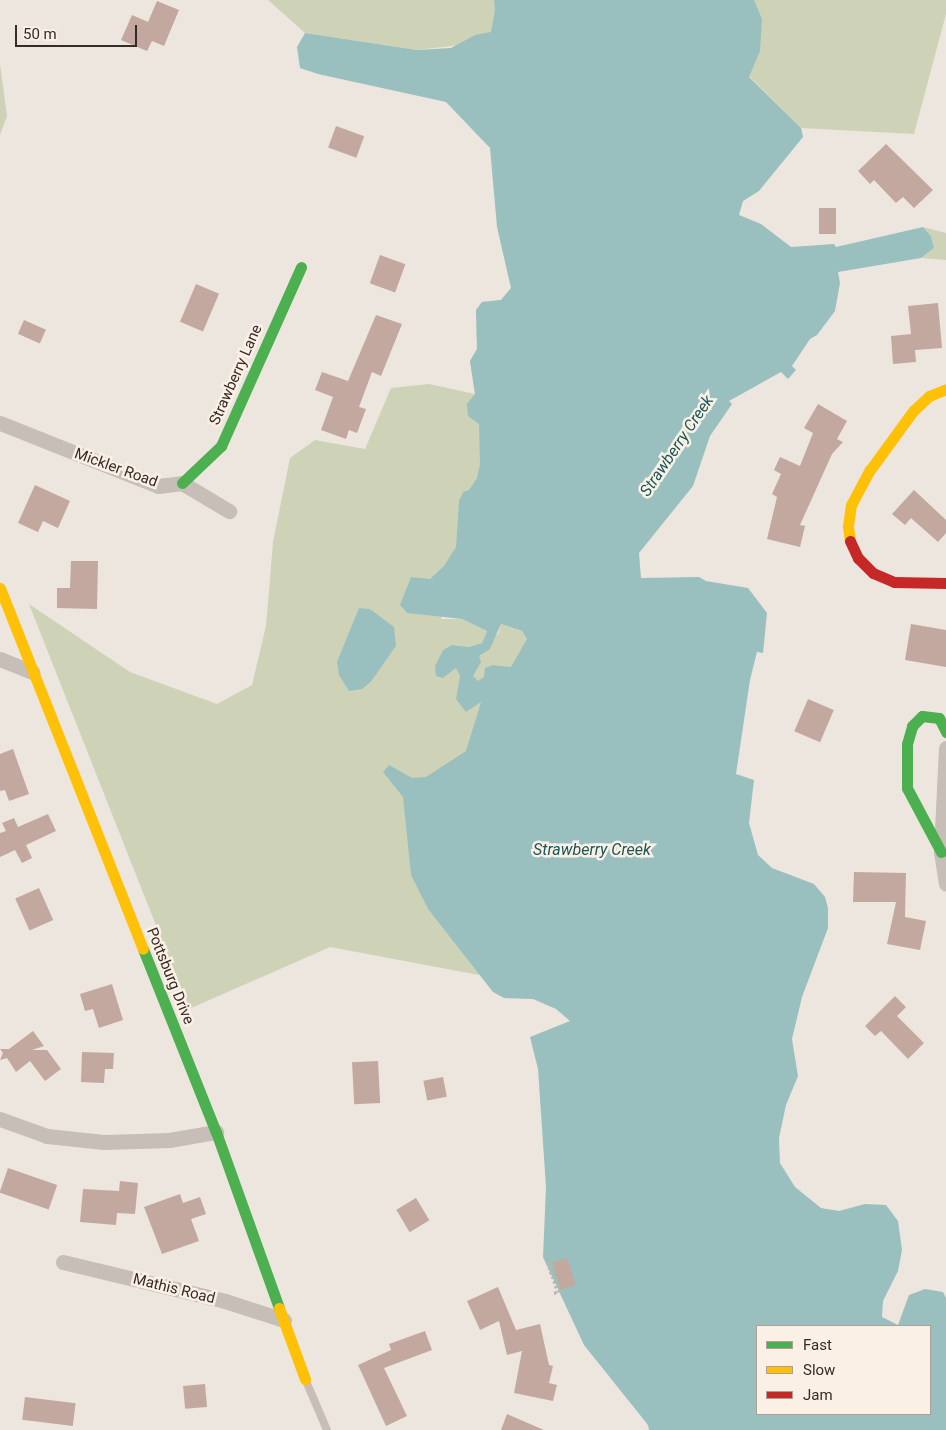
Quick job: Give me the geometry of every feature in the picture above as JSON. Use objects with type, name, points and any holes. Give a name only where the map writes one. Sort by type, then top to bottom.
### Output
[{"type":"street","name":"Strawberry Lane","points":[[182,483],[220,446],[301,267]]},
{"type":"street","points":[[945,389],[929,396],[913,411],[870,470],[852,505],[848,526],[851,545],[858,558],[873,573],[894,582],[946,583]]},
{"type":"street","name":"Mickler Road","points":[[0,423],[158,486],[182,483]]},
{"type":"street","points":[[182,483],[229,511]]},
{"type":"street","name":"Pottsburg Drive","points":[[0,588],[216,1132],[305,1379]]},
{"type":"street","points":[[0,659],[32,672]]},
{"type":"street","points":[[942,852],[907,788],[907,744],[912,726],[922,716],[939,718],[946,732]]},
{"type":"street","points":[[946,748],[942,852],[946,884]]},
{"type":"street","points":[[0,1120],[47,1136],[104,1142],[169,1140],[216,1132]]},
{"type":"street","name":"Mathis Road","points":[[63,1262],[225,1301],[284,1320]]},
{"type":"lane","points":[[305,1379],[327,1430]]},
{"type":"path","points":[[547,1262],[558,1292]]},
{"type":"green space","points":[[268,0],[555,0],[563,33],[417,50],[305,33]]},
{"type":"green space","points":[[731,0],[946,0],[946,14],[914,134],[801,128],[750,77],[696,42]]},
{"type":"green space","points":[[0,64],[7,116],[0,135]]},
{"type":"green space","points":[[923,227],[946,233],[946,260],[921,258],[934,248],[931,236]]},
{"type":"green space","points":[[511,288],[491,440],[441,619],[462,619],[487,631],[482,643],[469,647],[452,645],[443,678],[498,634],[501,624],[522,631],[527,639],[479,975],[330,947],[189,1009],[29,604],[130,672],[217,704],[252,685],[266,626],[273,542],[290,458],[315,440],[365,449],[391,388],[429,384],[475,394],[470,361],[477,349],[476,310],[482,302],[501,300]],"holes":[[[370,609],[379,617],[396,646],[371,682],[362,689]]]},
{"type":"water","name":"Strawberry Creek","points":[[494,0],[754,0],[762,19],[760,51],[749,77],[801,128],[803,137],[759,191],[743,201],[739,215],[761,224],[791,247],[834,244],[836,247],[923,227],[931,236],[934,248],[921,258],[838,272],[840,283],[835,311],[817,335],[810,339],[792,366],[796,370],[788,379],[781,372],[729,401],[732,404],[710,436],[693,486],[639,553],[641,578],[699,577],[706,581],[748,588],[767,613],[763,653],[757,652],[750,680],[736,774],[754,780],[749,823],[758,855],[772,868],[814,884],[825,897],[828,908],[828,928],[802,997],[792,1039],[798,1076],[786,1105],[779,1138],[780,1163],[795,1187],[821,1208],[839,1211],[865,1204],[886,1205],[898,1221],[902,1250],[898,1271],[883,1301],[882,1317],[898,1325],[909,1295],[925,1289],[943,1292],[946,1298],[946,1430],[649,1430],[648,1425],[584,1345],[543,1257],[546,1187],[538,1069],[530,1037],[570,1021],[556,1009],[533,999],[504,998],[493,992],[428,909],[411,875],[403,797],[383,772],[389,765],[412,778],[426,777],[466,751],[481,702],[466,712],[456,699],[460,676],[456,668],[443,678],[436,676],[435,666],[443,650],[452,645],[469,647],[482,643],[487,631],[462,619],[407,613],[400,605],[411,577],[430,579],[444,566],[456,547],[459,501],[463,492],[469,490],[477,478],[480,464],[479,424],[468,416],[467,404],[475,394],[470,361],[477,349],[476,310],[482,302],[501,300],[511,288],[497,227],[490,148],[446,102],[318,74],[300,68],[297,47],[305,33],[417,50],[451,48],[475,35],[491,32],[495,10]],"holes":[[[501,624],[522,631],[527,639],[511,667],[493,665],[485,668],[484,677],[478,681],[473,676],[481,662],[479,656],[490,649]]]},
{"type":"water","points":[[359,608],[370,609],[394,627],[396,646],[371,682],[362,689],[349,691],[339,675],[337,662]]},
{"type":"building","points":[[157,1],[179,10],[164,46],[152,41],[147,51],[121,40],[132,15],[148,22]]},
{"type":"building","points":[[336,126],[364,136],[356,158],[328,148]]},
{"type":"building","points":[[886,144],[933,190],[914,208],[903,197],[896,203],[874,180],[870,184],[858,171]]},
{"type":"building","points":[[819,208],[836,208],[836,234],[819,234]]},
{"type":"building","points":[[380,255],[405,264],[395,292],[370,283]]},
{"type":"building","points":[[196,284],[219,294],[203,332],[180,322]]},
{"type":"building","points":[[938,303],[942,348],[915,350],[916,362],[893,364],[891,336],[911,334],[908,306]]},
{"type":"building","points":[[376,315],[402,324],[381,376],[372,372],[359,407],[366,409],[357,433],[349,430],[346,439],[321,430],[333,397],[315,390],[322,372],[348,381]]},
{"type":"building","points":[[24,320],[46,330],[40,343],[18,334]]},
{"type":"building","points":[[818,404],[847,421],[837,439],[843,442],[832,454],[800,525],[805,526],[800,547],[767,539],[777,497],[772,494],[781,474],[774,470],[780,457],[800,466],[813,433],[804,428]]},
{"type":"building","points":[[35,485],[70,501],[58,528],[43,521],[38,532],[18,523]]},
{"type":"building","points":[[914,490],[946,520],[946,533],[938,542],[911,518],[905,525],[892,514]]},
{"type":"building","points":[[71,561],[98,561],[97,609],[57,608],[57,588],[70,588]]},
{"type":"building","points":[[911,624],[946,630],[946,667],[905,660]]},
{"type":"building","points":[[808,699],[834,710],[820,742],[794,731]]},
{"type":"building","points":[[13,749],[29,794],[9,801],[5,790],[0,791],[0,754]]},
{"type":"building","points":[[48,814],[56,831],[26,845],[32,858],[22,863],[15,850],[0,857],[0,833],[6,831],[2,823],[14,818],[18,827]]},
{"type":"building","points":[[854,872],[906,873],[905,917],[926,921],[920,950],[887,944],[896,902],[853,902]]},
{"type":"building","points":[[39,888],[53,920],[29,931],[15,899]]},
{"type":"building","points":[[112,984],[123,1020],[99,1028],[93,1009],[85,1011],[80,994]]},
{"type":"building","points":[[895,996],[906,1007],[897,1016],[924,1043],[908,1059],[881,1031],[875,1036],[865,1026]]},
{"type":"building","points":[[33,1031],[44,1046],[32,1050],[47,1050],[61,1069],[45,1081],[30,1061],[16,1072],[7,1058],[0,1060],[3,1053],[0,1049],[9,1049]]},
{"type":"building","points":[[82,1052],[114,1053],[113,1069],[105,1069],[104,1083],[81,1082]]},
{"type":"building","points":[[378,1061],[380,1103],[354,1104],[352,1062]]},
{"type":"building","points":[[443,1077],[447,1097],[427,1100],[423,1081]]},
{"type":"building","points":[[8,1168],[57,1185],[49,1210],[0,1193]]},
{"type":"building","points":[[120,1181],[138,1183],[135,1214],[117,1213],[116,1225],[80,1222],[83,1189],[119,1191]]},
{"type":"building","points":[[180,1194],[183,1203],[200,1197],[206,1214],[191,1219],[199,1241],[162,1254],[144,1207]]},
{"type":"building","points":[[416,1198],[429,1220],[410,1232],[396,1210]]},
{"type":"building","points":[[567,1258],[576,1285],[560,1290],[552,1263]]},
{"type":"building","points":[[498,1287],[516,1330],[540,1324],[549,1365],[553,1366],[549,1383],[557,1385],[553,1401],[514,1393],[522,1351],[507,1355],[499,1321],[480,1330],[467,1301]]},
{"type":"building","points":[[425,1331],[432,1350],[384,1368],[407,1416],[386,1426],[358,1365],[391,1350],[389,1344]]},
{"type":"building","points":[[205,1384],[207,1407],[185,1409],[183,1386]]},
{"type":"building","points":[[25,1397],[76,1403],[73,1426],[22,1420]]},
{"type":"building","points":[[507,1414],[544,1430],[501,1430]]},
{"type":"traffic: fast","points":[[182,483],[221,446],[301,267]]},
{"type":"traffic: fast","points":[[941,852],[907,788],[907,744],[912,726],[922,716],[939,718],[946,732]]},
{"type":"traffic: fast","points":[[143,949],[216,1132],[279,1308]]},
{"type":"traffic: slow","points":[[850,541],[848,526],[851,505],[870,470],[913,411],[929,396],[946,389]]},
{"type":"traffic: slow","points":[[0,588],[143,949]]},
{"type":"traffic: slow","points":[[279,1308],[305,1379]]},
{"type":"traffic: jam","points":[[850,541],[858,558],[873,573],[894,582],[946,583]]}]
